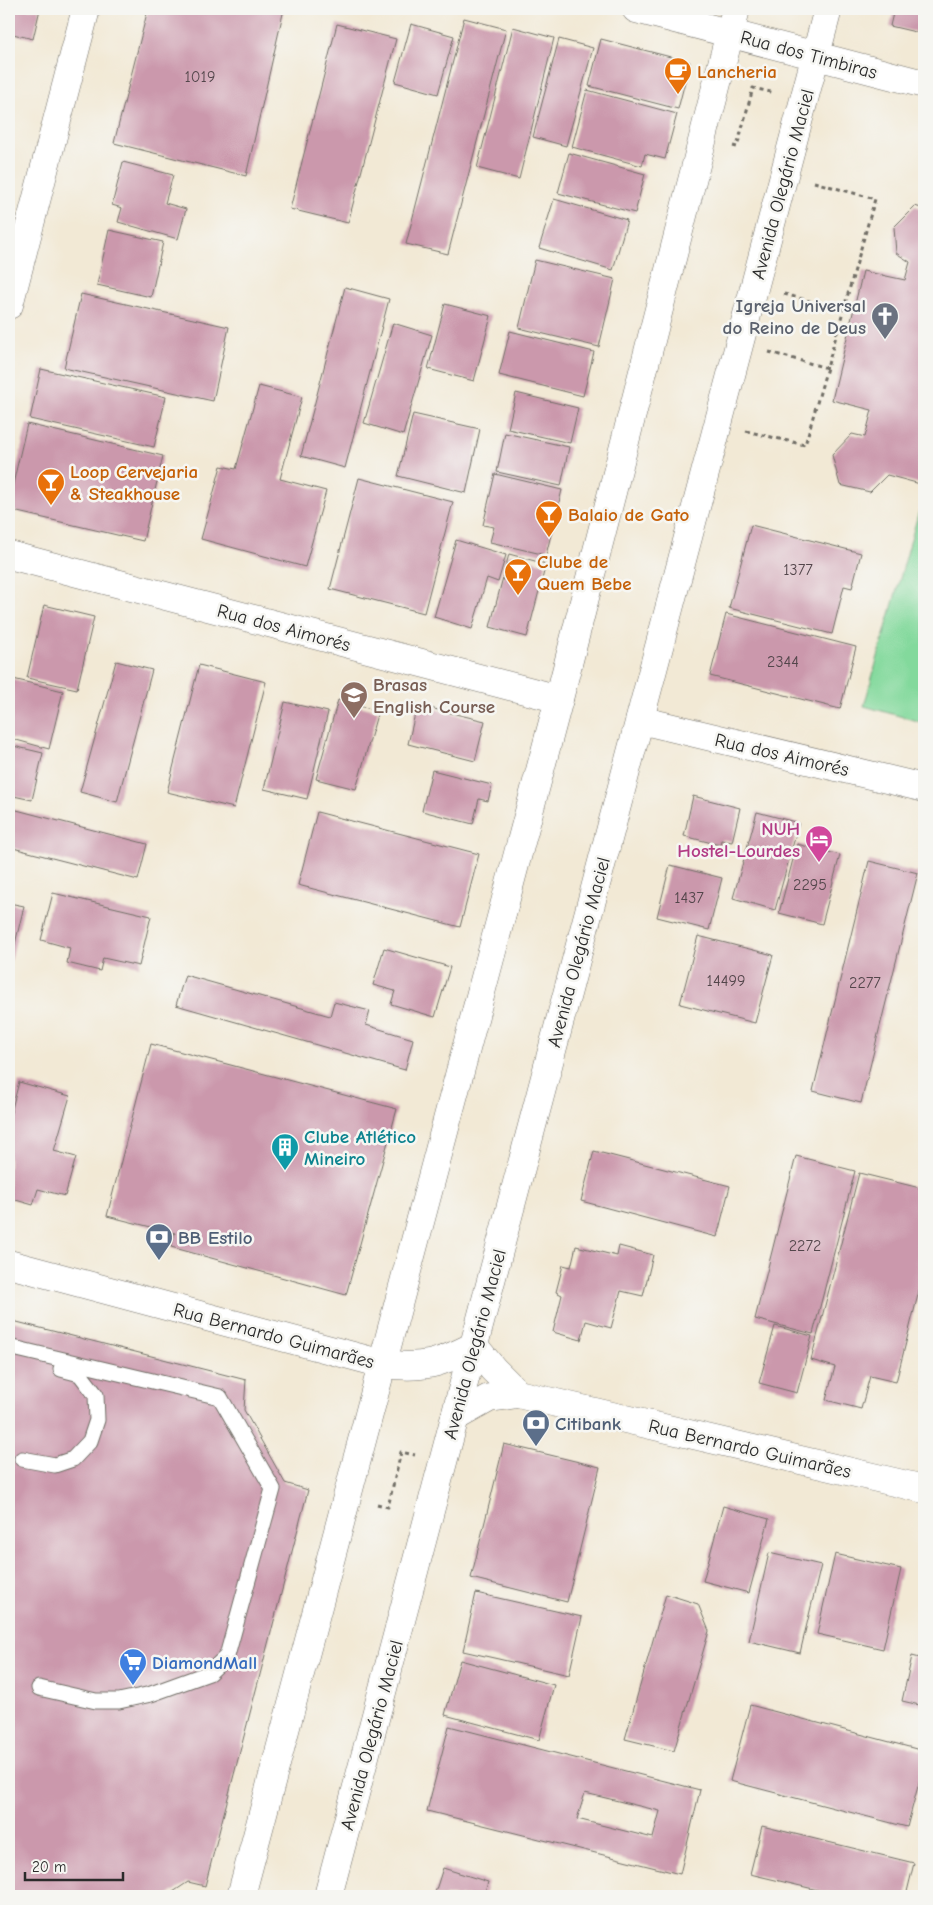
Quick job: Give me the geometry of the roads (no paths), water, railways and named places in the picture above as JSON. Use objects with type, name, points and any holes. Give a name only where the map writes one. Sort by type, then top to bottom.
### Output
[{"type":"main road","points":[[9,305],[86,9]]},
{"type":"main road","name":"Rua dos Timbiras","points":[[636,9],[733,21],[816,56],[924,84]]},
{"type":"main road","name":"Avenida Olegário Maciel","points":[[328,1896],[828,9]]},
{"type":"main road","points":[[241,1896],[559,700],[733,21]]},
{"type":"main road","name":"Rua dos Aimorés","points":[[9,555],[559,700]]},
{"type":"main road","name":"Rua dos Aimorés","points":[[640,720],[924,788]]},
{"type":"main road","name":"Rua Bernardo Guimarães","points":[[9,1264],[383,1364],[406,1367],[429,1366],[451,1358],[474,1346]]},
{"type":"main road","points":[[474,1346],[493,1369],[518,1394]]},
{"type":"main road","name":"Rua Bernardo Guimarães","points":[[455,1417],[488,1398],[518,1394],[924,1489]]},
{"type":"lane","points":[[9,1347],[220,1397],[274,1488],[227,1656],[209,1673],[151,1694],[119,1701],[96,1701],[39,1688]]},
{"type":"lane","points":[[9,1357],[80,1374],[96,1395],[97,1420],[90,1441],[73,1459],[55,1465],[22,1459]]},
{"type":"place","name":"Lancheria","points":[[678,95]]},
{"type":"place","name":"Igreja Universal do Reino de Deus","points":[[885,340]]},
{"type":"place","name":"Loop Cervejaria & Steakhouse","points":[[51,506]]},
{"type":"place","name":"Balaio de Gato","points":[[549,538]]},
{"type":"place","name":"Clube de Quem Bebe","points":[[518,596]]},
{"type":"place","name":"Brasas English Course","points":[[354,719]]},
{"type":"place","name":"NUH Hostel-Lourdes","points":[[819,863]]},
{"type":"place","name":"Clube Atlético Mineiro","points":[[285,1171]]},
{"type":"place","name":"BB Estilo","points":[[159,1261]]},
{"type":"place","name":"Citibank","points":[[536,1447]]},
{"type":"place","name":"DiamondMall","points":[[133,1686]]}]
